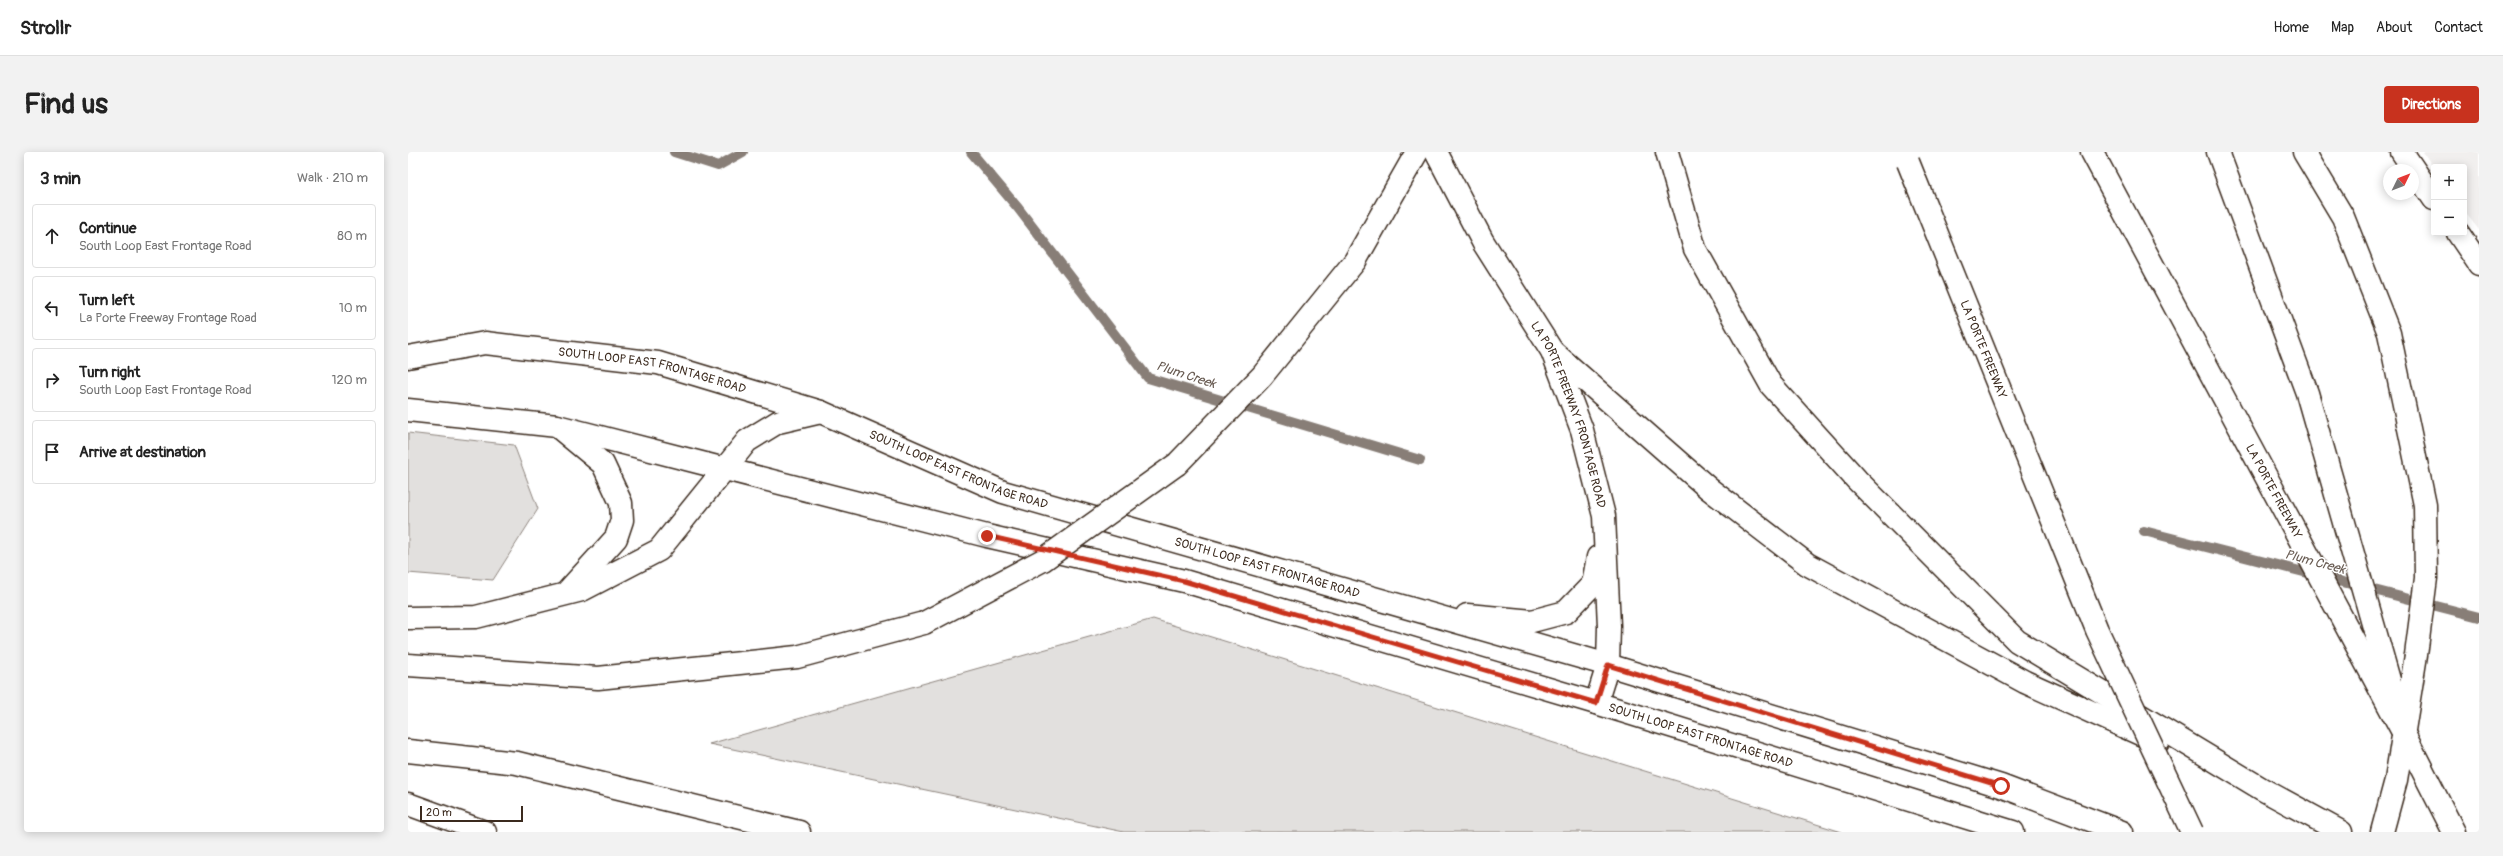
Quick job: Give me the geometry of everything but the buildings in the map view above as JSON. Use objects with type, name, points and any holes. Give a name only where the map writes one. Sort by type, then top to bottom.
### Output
[{"type":"main road","points":[[408,665],[598,678],[797,657],[924,623],[1043,560],[1177,464],[1262,376],[1355,261],[1417,152]]},
{"type":"main road","name":"LA PORTE FREEWAY FRONTAGE ROAD","points":[[1436,152],[1483,242],[1552,351],[1582,430],[1604,516],[1609,626],[1608,665],[1596,703]]},
{"type":"main road","points":[[1666,152],[1695,250],[1771,385],[1857,480],[2017,641],[2262,789],[2341,832]]},
{"type":"main road","name":"LA PORTE FREEWAY","points":[[2092,152],[2403,732],[2454,832]]},
{"type":"main road","points":[[2218,152],[2307,393],[2403,732]]},
{"type":"main road","points":[[2304,152],[2343,217],[2389,332],[2425,505],[2426,578],[2416,656],[2396,780],[2382,832]]},
{"type":"main road","points":[[2402,152],[2431,195]]},
{"type":"main road","name":"LA PORTE FREEWAY","points":[[1906,157],[2097,630],[2192,832]]},
{"type":"main road","points":[[2460,236],[2479,264]]},
{"type":"main road","name":"SOUTH LOOP EAST FRONTAGE ROAD","points":[[408,357],[485,343],[658,363],[821,412],[1003,492],[1608,665],[2001,786],[2122,832]]},
{"type":"main road","points":[[1552,351],[1708,488],[1807,564],[2025,682],[2262,789]]},
{"type":"main road","name":"SOUTH LOOP EAST FRONTAGE ROAD","points":[[408,410],[557,426],[987,536],[1184,581],[1596,703],[2013,832]]},
{"type":"main road","points":[[408,618],[476,618],[582,590],[659,550],[747,441],[778,422],[821,412]]},
{"type":"main road","points":[[557,426],[603,464],[621,503],[622,520],[616,538],[565,594]]},
{"type":"main road","points":[[1412,610],[1532,621],[1566,612],[1594,584],[1604,516]]},
{"type":"main road","points":[[408,751],[517,763],[799,832]]},
{"type":"main road","points":[[408,804],[485,832]]},
{"type":"shaded area","points":[[2423,152],[2479,152],[2479,230],[2467,215],[2467,164],[2431,164]]},
{"type":"shaded area","points":[[408,433],[514,445],[538,509],[493,580],[408,573]]},
{"type":"shaded area","points":[[1153,619],[1842,832],[1124,832],[709,744]]},
{"type":"waterway","name":"Plum Creek","points":[[674,152],[718,166],[743,152]]},
{"type":"waterway","name":"Plum Creek","points":[[971,152],[1018,208],[1148,378],[1420,460]]},
{"type":"waterway","name":"Plum Creek","points":[[2144,531],[2479,617]]},
{"type":"route","points":[[987,536],[1184,581],[1596,703],[1608,665],[1787,722],[2001,786]]}]
